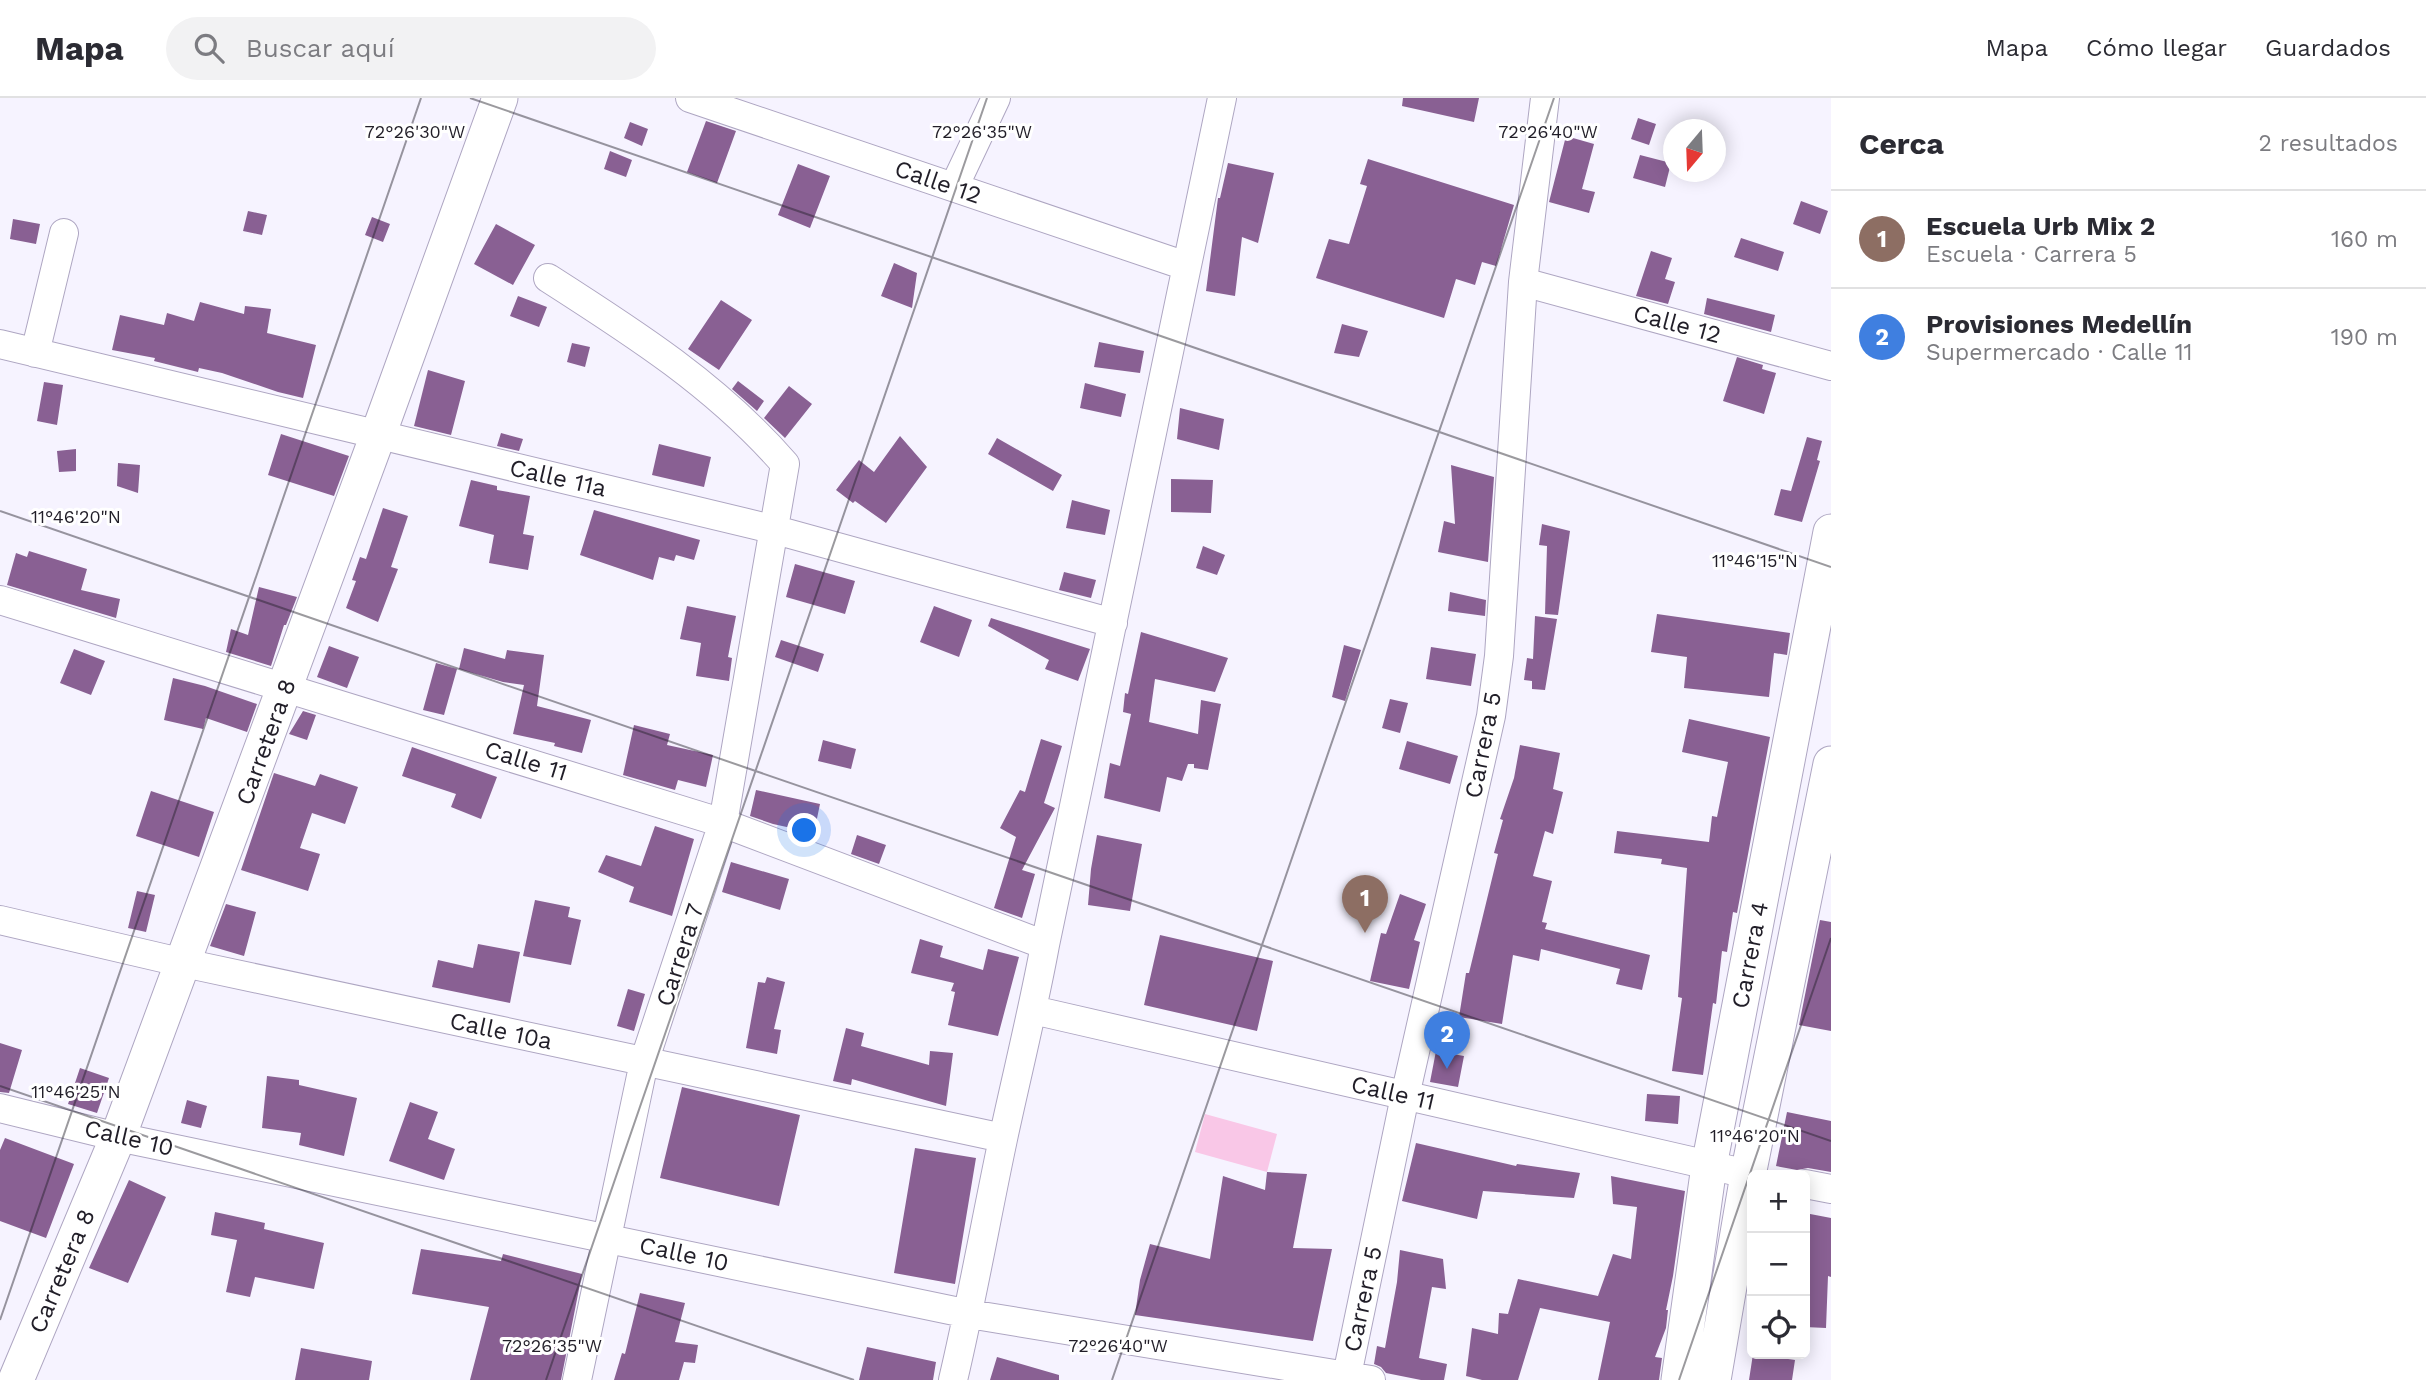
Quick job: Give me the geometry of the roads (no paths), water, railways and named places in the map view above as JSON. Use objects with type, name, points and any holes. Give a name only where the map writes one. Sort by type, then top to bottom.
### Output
[{"type":"street","name":"Carretera 8","points":[[16,1380],[118,1137],[184,963],[500,98]]},
{"type":"street","name":"Calle 12","points":[[690,98],[768,111],[954,187],[1186,266]]},
{"type":"street","points":[[954,187],[996,98]]},
{"type":"street","points":[[953,1380],[969,1314],[1003,1138],[1033,1010],[1222,98]]},
{"type":"street","name":"Carrera 5","points":[[1355,1378],[1405,1096],[1491,716],[1499,656],[1523,282],[1545,98]]},
{"type":"street","points":[[35,353],[64,233]]},
{"type":"street","name":"Carrera 7","points":[[548,278],[652,345],[705,386],[769,445],[785,464],[723,823],[644,1062],[577,1380]]},
{"type":"street","name":"Calle 12","points":[[1523,282],[1831,366]]},
{"type":"street","name":"Calle 11a","points":[[0,344],[772,529],[1113,623]]},
{"type":"street","name":"Carrera 4","points":[[1679,1380],[1709,1166],[1831,532]]},
{"type":"street","name":"Calle 11","points":[[0,600],[286,686],[723,823],[1045,945]]},
{"type":"street","name":"Carrera 4","points":[[1751,1170],[1831,764]]},
{"type":"street","name":"Calle 10a","points":[[0,920],[184,963],[1003,1138]]},
{"type":"street","name":"Calle 11","points":[[1033,1010],[1747,1174]]},
{"type":"street","name":"Calle 10","points":[[0,1108],[118,1137],[969,1314],[1355,1378]]},
{"type":"street","points":[[1810,1185],[1831,1189]]},
{"type":"street","name":"Carrera 4","points":[[1713,1380],[1747,1192]]},
{"type":"place","name":"Escuela Urb Mix 2","points":[[1365,933]]},
{"type":"place","name":"Provisiones Medellín","points":[[1447,1069]]}]
